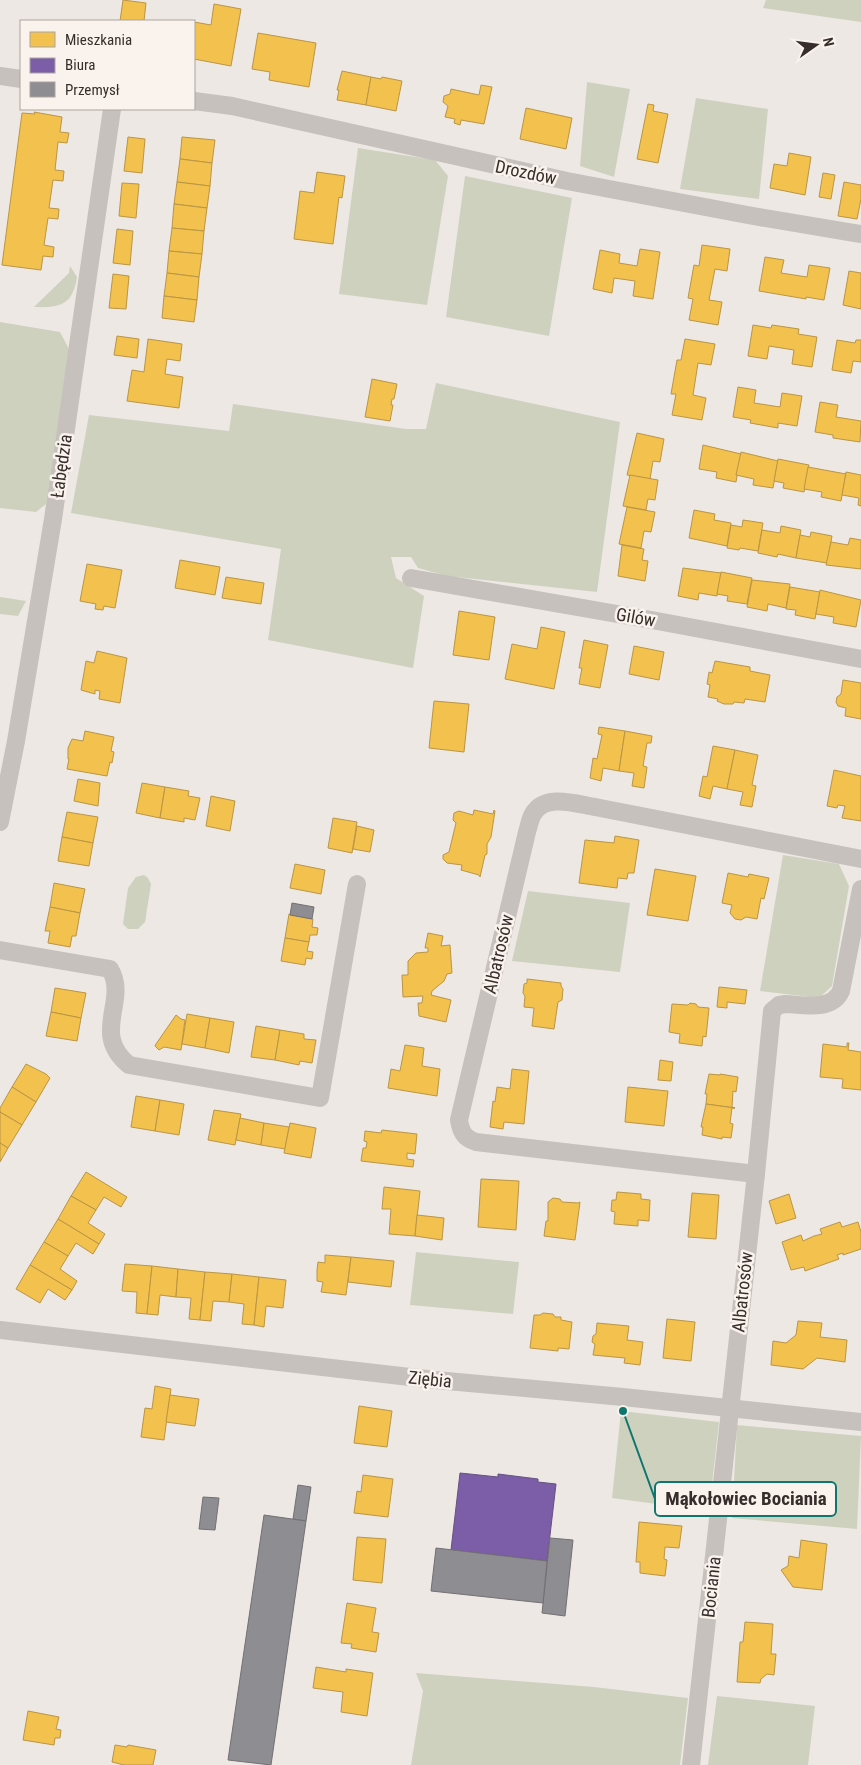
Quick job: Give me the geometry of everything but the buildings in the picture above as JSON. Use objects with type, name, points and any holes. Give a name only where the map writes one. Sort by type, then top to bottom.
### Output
[{"type":"street","points":[[0,76],[20,79]]},
{"type":"street","name":"Drozdów","points":[[195,101],[232,106],[567,181],[861,234]]},
{"type":"street","name":"Łabędzia","points":[[0,822],[16,741],[54,519],[112,110]]},
{"type":"street","name":"Gilów","points":[[411,578],[861,659]]},
{"type":"street","name":"Albatrosów","points":[[756,1174],[476,1142],[467,1139],[460,1130],[458,1120],[533,813],[543,803],[558,801],[604,808],[861,859]]},
{"type":"street","points":[[0,950],[110,969],[115,984],[110,1034],[114,1048],[120,1058],[129,1065],[320,1098],[357,884]]},
{"type":"street","name":"Albatrosów","points":[[729,1409],[756,1174],[772,1011],[779,1005],[786,1004],[828,1004],[839,996],[861,889]]},
{"type":"street","name":"Ziębia","points":[[0,1330],[436,1380],[615,1396],[861,1422]]},
{"type":"street","name":"Bociania","points":[[691,1765],[729,1409]]},
{"type":"green space","points":[[766,0],[861,0],[861,22],[763,8]]},
{"type":"green space","points":[[587,82],[630,89],[614,177],[580,166]]},
{"type":"green space","points":[[696,98],[768,109],[759,199],[680,189]]},
{"type":"green space","points":[[358,148],[435,160],[448,176],[427,305],[339,294]]},
{"type":"green space","points":[[465,176],[572,198],[549,336],[446,317]]},
{"type":"green space","points":[[70,266],[77,277],[72,294],[68,299],[64,303],[51,307],[34,307],[69,273]]},
{"type":"green space","points":[[0,322],[60,332],[69,349],[46,504],[36,512],[0,508]]},
{"type":"green space","points":[[436,383],[620,422],[597,592],[447,576],[418,568],[411,557],[391,557],[396,578],[424,596],[413,668],[268,640],[281,549],[71,513],[89,415],[229,431],[233,404],[406,429],[426,429]]},
{"type":"green space","points":[[0,597],[26,601],[18,616],[0,614]]},
{"type":"green space","points":[[783,855],[839,864],[849,886],[832,986],[819,998],[760,991]]},
{"type":"green space","points":[[144,875],[151,884],[145,922],[138,929],[128,929],[123,924],[128,888],[136,877]]},
{"type":"green space","points":[[528,891],[630,903],[620,972],[512,961]]},
{"type":"green space","points":[[416,1252],[519,1262],[513,1314],[410,1305]]},
{"type":"green space","points":[[621,1411],[719,1422],[709,1511],[612,1498]]},
{"type":"green space","points":[[737,1425],[861,1436],[857,1529],[732,1518]]},
{"type":"green space","points":[[416,1673],[594,1687],[688,1698],[680,1765],[411,1765],[423,1691]]},
{"type":"green space","points":[[717,1696],[815,1706],[808,1765],[708,1765]]},
{"type":"place","name":"Mąkołowiec Bociania","points":[[623,1411]]}]
